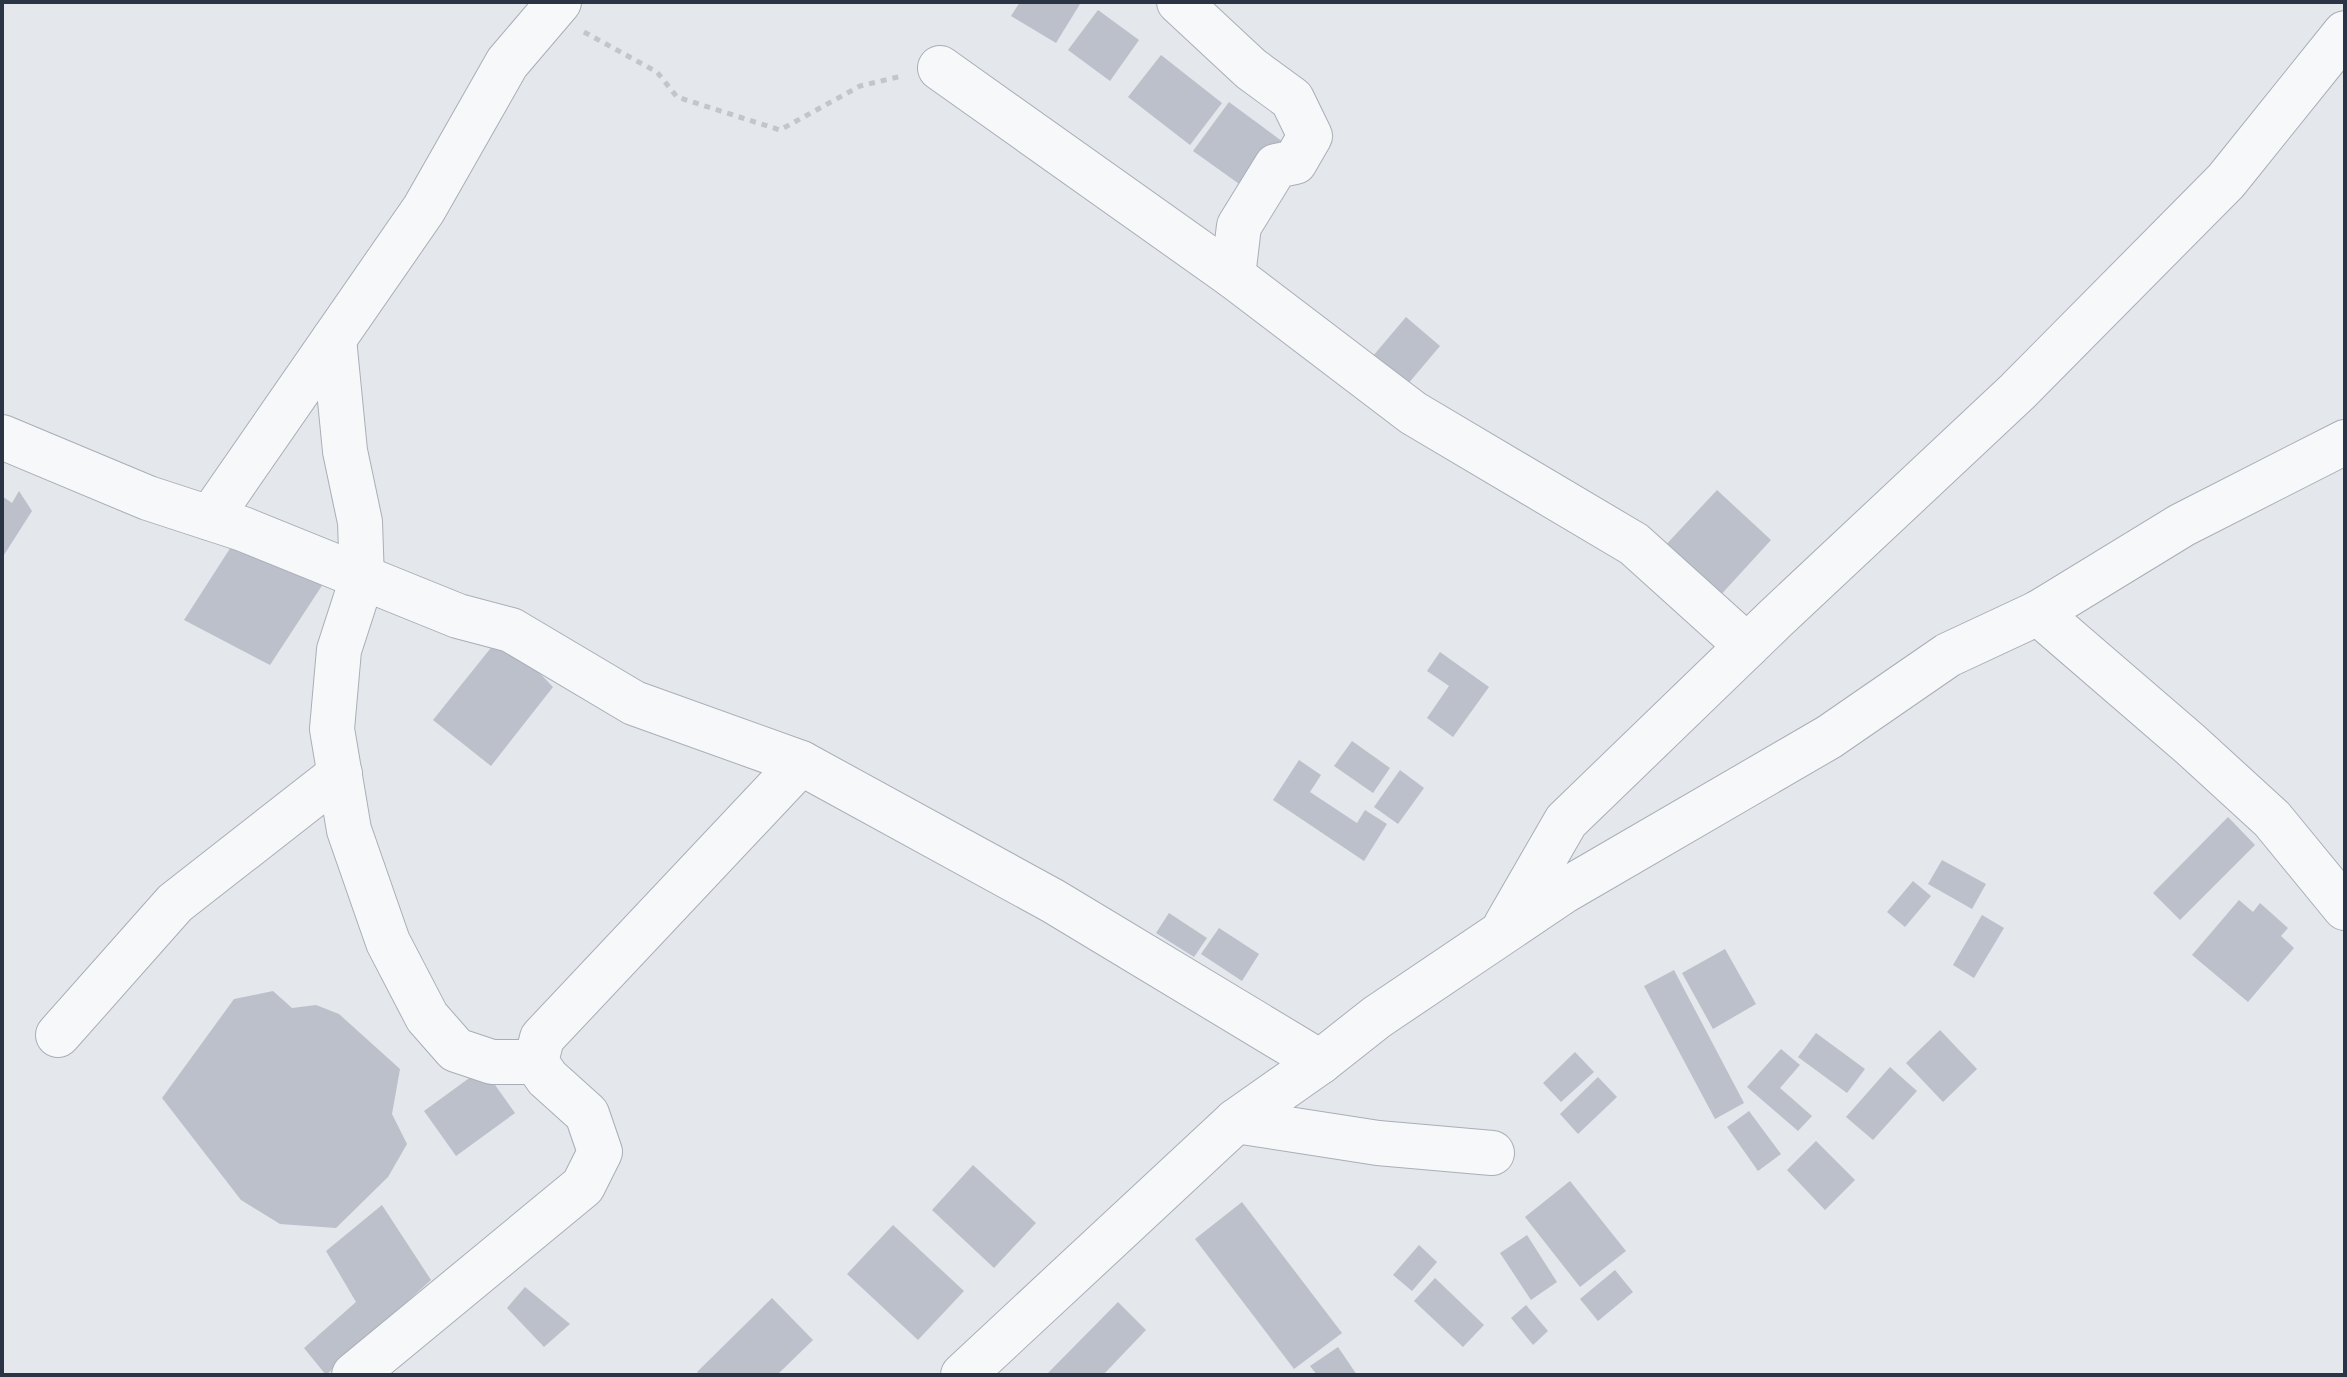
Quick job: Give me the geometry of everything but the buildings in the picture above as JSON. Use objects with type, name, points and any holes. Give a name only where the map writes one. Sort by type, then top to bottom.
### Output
[{"type":"street","points":[[1179,2],[1251,69],[1292,99],[1310,136],[1295,162],[1276,166],[1239,226],[1233,276]]},
{"type":"street","points":[[210,518],[424,209],[507,63],[546,18]]},
{"type":"street","points":[[1499,937],[1566,821],[2017,392],[2226,181],[2345,33]]},
{"type":"street","points":[[940,68],[1233,276],[1413,413],[1634,544],[1747,646]]},
{"type":"street","points":[[334,339],[345,451],[360,522],[362,579],[339,650],[332,729],[349,830],[388,942],[427,1017],[456,1050],[492,1062],[536,1062]]},
{"type":"street","points":[[2,437],[148,498],[243,529],[458,616],[511,630],[634,703],[801,763],[1053,901],[1320,1062]]},
{"type":"street","points":[[963,1375],[1236,1121],[1377,1017],[1564,891],[1829,737],[1948,655],[2038,613],[2182,525],[2345,442]]},
{"type":"street","points":[[2038,613],[2272,819],[2345,908]]},
{"type":"street","points":[[354,1375],[583,1186],[600,1152],[587,1114],[547,1078],[536,1062],[542,1038],[801,763]]},
{"type":"street","points":[[58,1035],[175,903],[340,774]]},
{"type":"street","points":[[1236,1121],[1378,1143],[1492,1153]]},
{"type":"path","points":[[546,18],[578,29],[657,72],[677,97],[780,130],[860,86],[940,68]]}]
